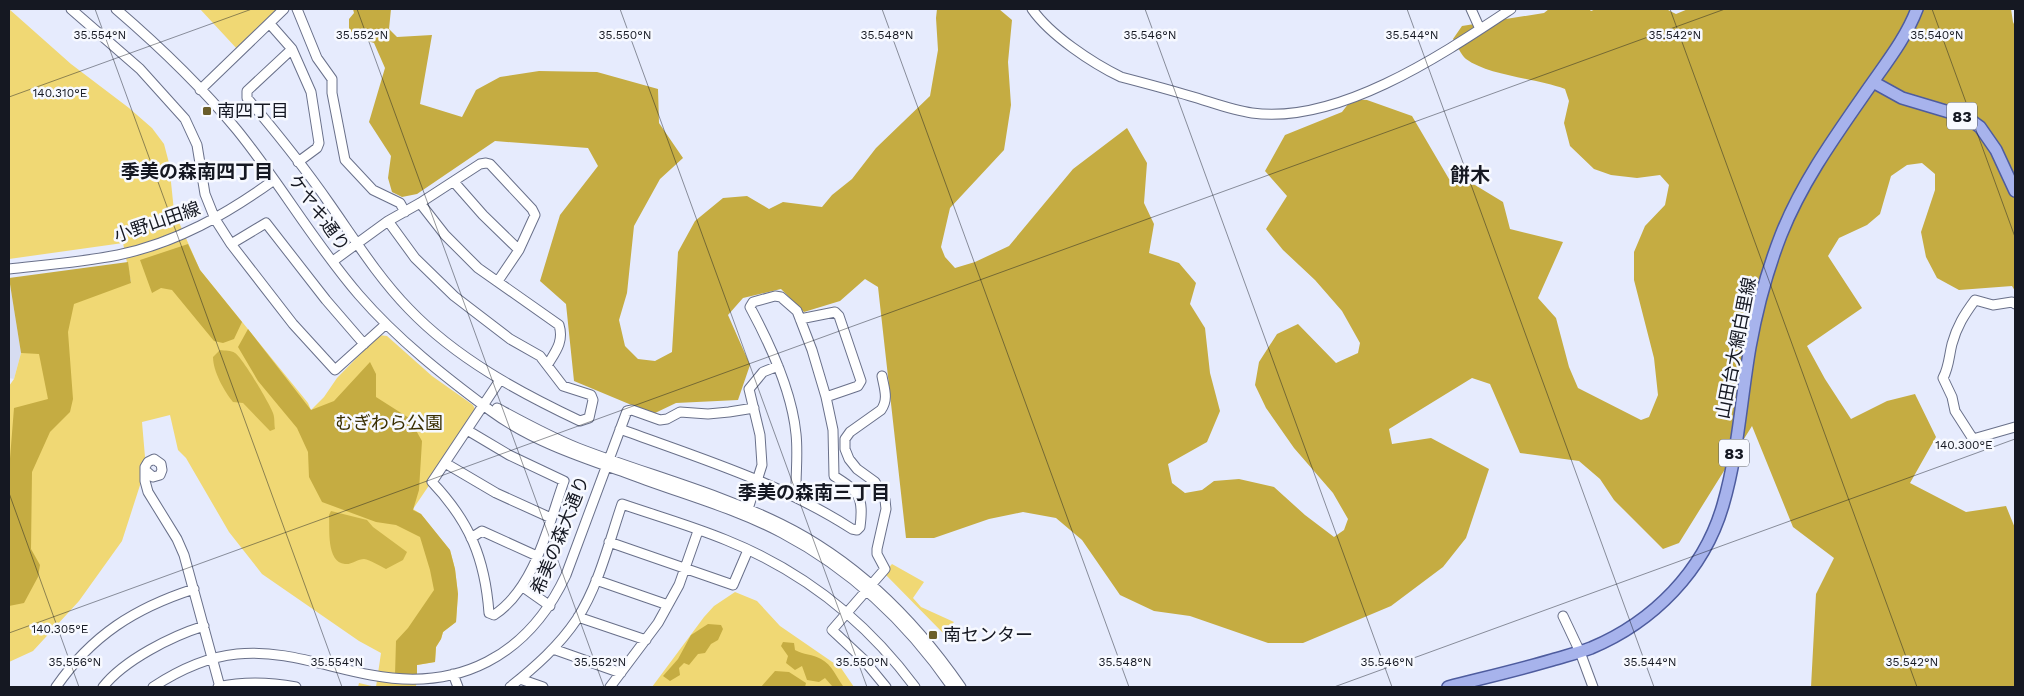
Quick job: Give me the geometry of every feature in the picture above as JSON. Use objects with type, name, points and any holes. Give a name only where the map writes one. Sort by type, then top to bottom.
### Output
[{"type":"main road","name":"83","points":[[1917,9],[1897,48],[1873,82],[1902,98],[1958,115],[1980,126],[1996,150],[2015,191]]},
{"type":"main road","name":"山田台大網白里線","points":[[1448,687],[1580,652],[1626,630],[1654,610],[1680,584],[1701,555],[1723,507],[1728,488],[1750,347],[1761,297],[1775,249],[1792,210],[1824,154],[1873,82]]},
{"type":"street","points":[[72,9],[140,69],[185,119],[197,145],[204,194],[215,219],[231,244],[293,324],[335,370],[386,324]]},
{"type":"street","name":"ケヤキ通り","points":[[116,9],[163,51],[236,129],[357,293],[425,361],[484,405],[494,407],[607,462]]},
{"type":"street","points":[[200,90],[284,9]]},
{"type":"street","points":[[296,9],[317,58],[332,79],[332,93],[344,160],[373,190],[400,203],[405,212]]},
{"type":"street","points":[[1032,9],[1052,32],[1104,69],[1121,77],[1229,108],[1272,115],[1294,114],[1322,108],[1364,93],[1448,50],[1511,9]]},
{"type":"street","points":[[1471,9],[1480,29]]},
{"type":"street","points":[[270,24],[292,49],[311,92],[319,143],[317,148],[298,162]]},
{"type":"street","points":[[292,49],[248,91],[247,98],[328,201],[381,278],[410,310],[437,334],[500,380],[580,421],[589,418],[593,400],[591,395],[563,386],[540,356],[510,339],[454,296],[415,258],[388,221]]},
{"type":"street","points":[[333,261],[388,221],[486,162],[490,164],[535,215],[518,250],[498,281]]},
{"type":"street","name":"小野山田線","points":[[9,269],[118,255],[185,233],[215,219],[274,180]]},
{"type":"street","points":[[454,182],[483,216],[518,250]]},
{"type":"street","points":[[420,203],[445,234],[478,268],[559,325],[561,330],[560,345],[548,364]]},
{"type":"street","points":[[231,244],[266,223],[326,300],[364,344]]},
{"type":"street","points":[[620,429],[758,480],[829,514],[852,529],[856,530],[860,527],[862,509],[855,490],[834,476],[833,430],[826,397],[812,350],[797,311],[782,297],[775,296],[753,302],[750,307],[771,347],[778,366],[796,434],[796,488],[794,496]]},
{"type":"street","points":[[2015,304],[2012,302],[1992,305],[1976,300],[1960,321],[1951,347],[1949,367],[1943,378],[1952,397],[1955,410],[1973,439],[2015,427]]},
{"type":"street","points":[[800,318],[835,312],[839,316],[858,372],[860,381],[858,386],[826,397]]},
{"type":"street","points":[[748,509],[762,465],[760,435],[749,388],[763,372],[778,366]]},
{"type":"street","points":[[882,376],[886,396],[884,405],[881,410],[850,432],[845,439],[849,459],[857,469],[875,482],[885,500],[886,509],[877,549],[885,569],[832,630],[863,659],[886,687]]},
{"type":"street","points":[[467,430],[509,455],[564,481],[537,556],[523,587],[502,610],[494,615],[489,614],[484,571],[471,538],[452,506],[432,482],[500,380]]},
{"type":"street","points":[[607,462],[627,411],[632,410],[660,420],[667,419],[680,412],[715,413],[754,408]]},
{"type":"street","name":"希美の森大通り","points":[[607,462],[781,532],[869,587],[910,631],[952,687]]},
{"type":"street","name":"希美の森大通り","points":[[607,462],[748,509],[781,524],[818,545],[904,614],[945,664],[961,687]]},
{"type":"street","name":"希美の森大通り","points":[[153,687],[190,666],[213,658],[236,654],[274,654],[397,679],[423,679],[454,674],[479,665],[509,649],[530,630],[550,606],[566,575],[607,462]]},
{"type":"street","points":[[445,463],[496,493],[551,518]]},
{"type":"street","points":[[148,476],[148,492],[177,539],[184,555],[213,658],[219,687],[261,682],[296,687]]},
{"type":"street","points":[[510,687],[554,649],[578,616],[596,580],[622,504],[726,540],[783,567],[847,612],[882,646],[915,687]]},
{"type":"street","points":[[471,538],[482,531],[537,556]]},
{"type":"street","points":[[610,687],[646,640],[668,605],[685,569],[698,531]]},
{"type":"street","points":[[609,542],[733,585],[748,550]]},
{"type":"street","points":[[596,580],[668,605]]},
{"type":"street","points":[[523,587],[550,606]]},
{"type":"street","points":[[56,687],[75,662],[109,630],[148,606],[194,589]]},
{"type":"street","points":[[578,616],[646,640]]},
{"type":"street","points":[[1563,616],[1580,652],[1590,687]]},
{"type":"street","points":[[103,687],[124,668],[158,645],[204,626]]},
{"type":"street","points":[[554,649],[621,673]]},
{"type":"street","points":[[454,674],[458,687]]},
{"type":"street","points":[[520,679],[543,687]]},
{"type":"shaded area","points":[[9,278],[21,353],[14,379],[9,378]]},
{"type":"shaded area","points":[[220,350],[230,351],[239,356],[271,408],[274,415],[275,429],[270,431],[243,403],[233,402],[223,387],[213,363],[213,357]]},
{"type":"shaded area","points":[[331,511],[367,520],[373,527],[407,552],[403,560],[386,569],[364,559],[347,564],[339,562],[330,544],[329,515]]},
{"type":"green space","name":"むぎわら公園","points":[[9,9],[71,64],[152,128],[164,144],[169,163],[174,211],[200,270],[308,403],[311,410],[324,397],[337,378],[379,335],[387,336],[432,376],[473,405],[476,411],[428,482],[430,484],[413,509],[421,514],[450,550],[455,569],[458,594],[456,622],[443,632],[436,647],[435,662],[417,665],[416,687],[376,687],[381,653],[359,641],[262,574],[229,532],[186,458],[178,450],[170,415],[142,422],[145,457],[142,479],[122,541],[79,601],[33,651],[9,662],[9,386],[14,379],[21,353],[55,343],[45,294],[131,282],[123,243],[9,259]]},
{"type":"green space","points":[[200,9],[278,9],[238,50]]},
{"type":"green space","points":[[353,9],[391,9],[389,29],[397,37],[432,35],[420,104],[462,117],[476,90],[500,77],[539,71],[597,72],[658,89],[659,123],[683,158],[660,179],[634,226],[627,293],[619,320],[625,346],[638,359],[655,361],[672,352],[678,252],[695,221],[723,198],[747,196],[769,209],[783,202],[822,207],[832,195],[852,179],[876,148],[930,96],[938,50],[937,9],[999,9],[1012,20],[1008,62],[1011,105],[1004,150],[950,208],[941,247],[945,257],[955,268],[975,262],[1009,246],[1073,169],[1127,128],[1147,163],[1144,203],[1154,224],[1149,253],[1179,263],[1196,283],[1190,304],[1205,328],[1210,373],[1220,411],[1207,442],[1168,464],[1172,483],[1185,493],[1202,490],[1214,481],[1239,479],[1274,487],[1305,515],[1334,537],[1344,530],[1348,519],[1333,493],[1294,448],[1266,408],[1255,385],[1259,362],[1277,334],[1298,324],[1336,363],[1358,353],[1360,343],[1342,311],[1315,280],[1283,250],[1266,229],[1287,196],[1265,171],[1285,135],[1342,112],[1352,99],[1367,100],[1412,116],[1449,179],[1475,185],[1503,202],[1510,229],[1563,242],[1538,298],[1556,318],[1569,367],[1578,388],[1641,420],[1649,417],[1658,395],[1654,358],[1634,280],[1634,252],[1645,226],[1665,205],[1669,185],[1660,175],[1637,178],[1611,175],[1594,169],[1570,146],[1564,123],[1569,101],[1565,89],[1500,73],[1476,65],[1466,59],[1453,39],[1462,26],[1544,13],[1549,9],[1589,9],[1591,11],[1596,9],[1666,9],[1676,14],[1688,9],[2011,9],[2015,26],[2015,291],[2012,286],[1959,290],[1937,278],[1926,257],[1921,232],[1935,190],[1935,174],[1922,163],[1907,165],[1891,176],[1880,214],[1867,225],[1839,238],[1828,256],[1862,308],[1807,346],[1825,379],[1851,419],[1887,401],[1915,394],[1936,437],[1910,483],[1966,512],[2006,506],[2015,528],[2015,687],[1811,687],[1816,594],[1834,558],[1793,527],[1752,426],[1679,543],[1663,549],[1614,500],[1600,479],[1579,461],[1520,453],[1490,384],[1472,378],[1389,429],[1392,444],[1431,438],[1489,469],[1466,538],[1443,567],[1391,606],[1303,643],[1268,643],[1190,616],[1154,611],[1120,595],[1082,540],[1056,518],[1023,512],[989,519],[934,538],[906,538],[878,287],[865,279],[840,301],[804,312],[781,289],[743,298],[728,315],[750,365],[738,400],[676,403],[653,414],[574,381],[566,304],[540,281],[560,215],[598,166],[588,148],[495,141],[417,194],[402,197],[392,192],[388,178],[391,156],[369,122],[385,68],[374,43],[359,38],[349,30],[349,19],[354,13]]},
{"type":"green space","points":[[188,244],[200,270],[242,322],[234,339],[223,343],[214,341],[172,290],[161,288],[152,293],[140,260]]},
{"type":"green space","points":[[128,262],[131,283],[74,304],[68,332],[73,399],[70,412],[50,432],[32,472],[31,549],[40,565],[38,577],[24,603],[9,606],[9,471],[14,408],[48,399],[39,354],[21,353],[9,278]]},
{"type":"green space","name":"むぎわら公園","points":[[248,329],[311,410],[334,401],[370,362],[376,374],[376,397],[409,418],[422,441],[419,490],[413,510],[421,514],[450,550],[455,569],[458,594],[456,622],[443,632],[436,647],[435,662],[417,665],[417,676],[395,675],[396,641],[408,628],[434,590],[420,537],[396,525],[376,522],[322,502],[309,477],[308,452],[297,428],[258,381],[238,347]]},
{"type":"green space","points":[[892,564],[924,582],[913,598],[921,607],[954,622],[943,633],[884,573]]},
{"type":"green space","points":[[735,592],[757,601],[780,626],[841,668],[854,687],[652,687],[704,617],[714,606]]},
{"type":"green space","points":[[708,624],[721,625],[723,629],[718,640],[711,644],[705,653],[698,654],[689,665],[684,663],[679,668],[680,675],[670,681],[663,676],[678,659],[691,635]]},
{"type":"green space","points":[[783,642],[794,643],[795,650],[825,661],[843,686],[832,686],[825,678],[819,682],[807,680],[802,666],[795,670],[786,663],[788,656],[781,646]]},
{"type":"green space","points":[[775,671],[789,672],[806,683],[805,687],[761,687]]},
{"type":"green space","points":[[359,683],[376,687],[358,687]]},
{"type":"place","name":"南四丁目","points":[[207,111]]},
{"type":"place","name":"南センター","points":[[933,635]]},
{"type":"district","name":"季美の森南四丁目","points":[[197,171]]},
{"type":"district","name":"餅木","points":[[1470,175]]},
{"type":"district","name":"季美の森南三丁目","points":[[814,492]]}]
